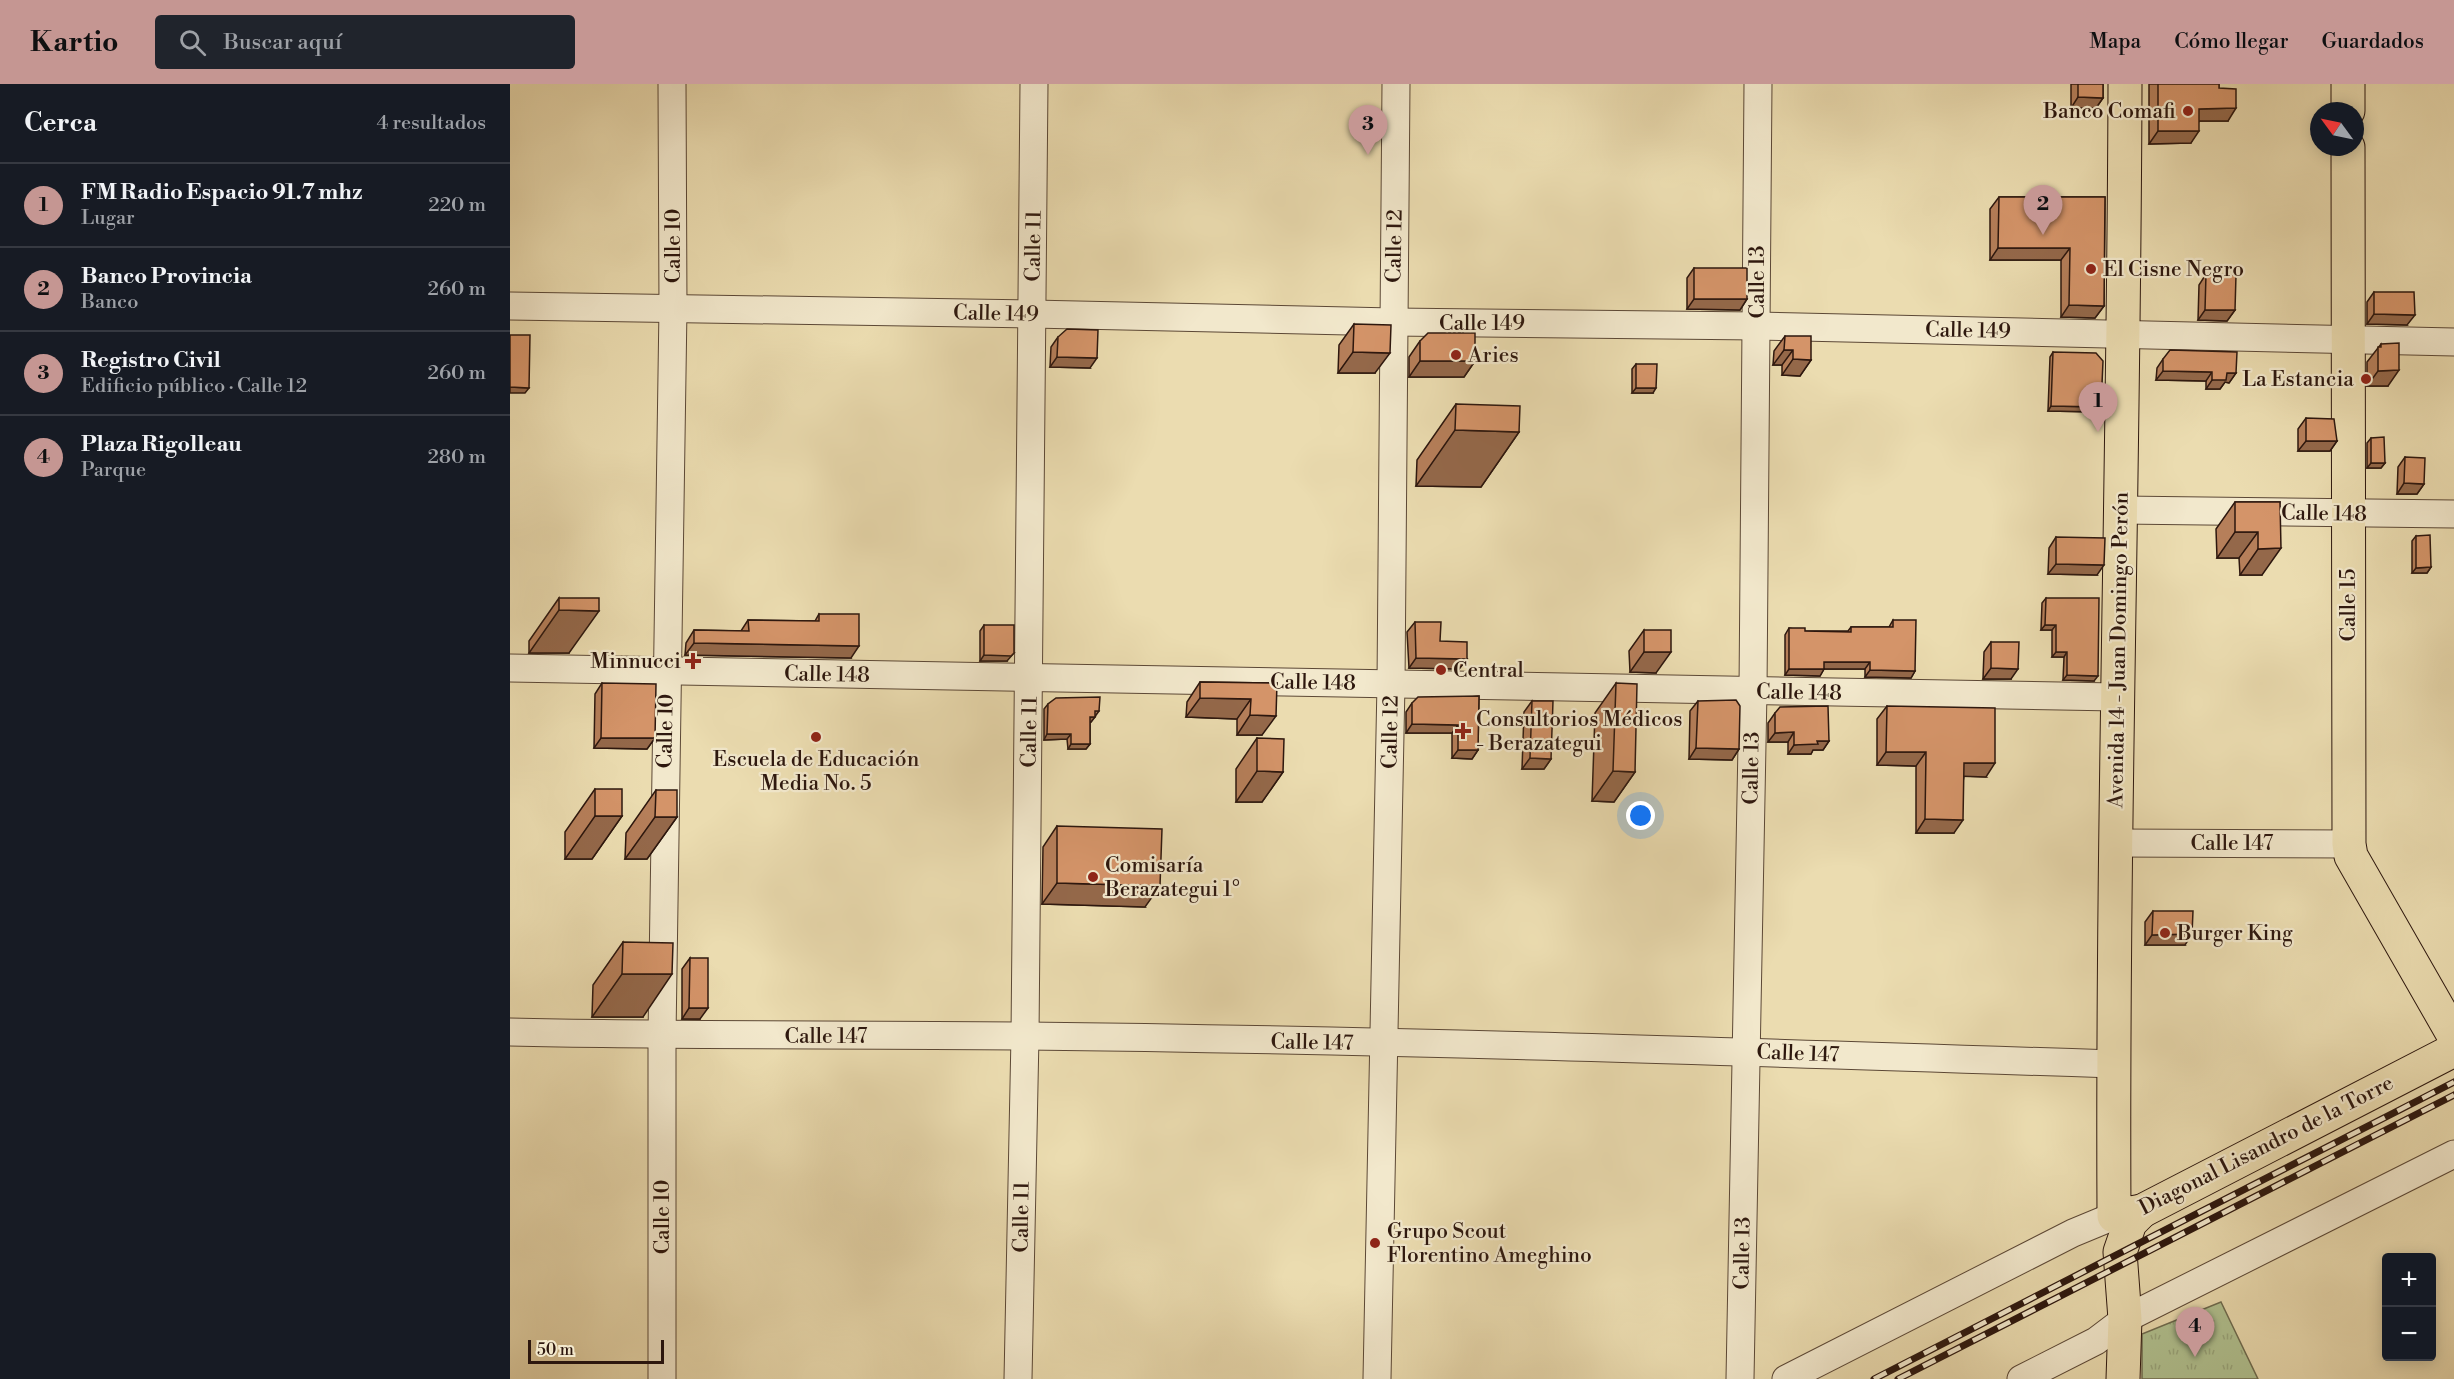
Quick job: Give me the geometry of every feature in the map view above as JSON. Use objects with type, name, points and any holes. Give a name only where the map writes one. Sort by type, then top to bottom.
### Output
[{"type":"main road","name":"Avenida 14 - Juan Domingo Perón","points":[[2125,84],[2124,333],[2116,698],[2113,1064],[2128,1214]]},
{"type":"main road","points":[[2348,84],[2348,102]]},
{"type":"main road","name":"Calle 15","points":[[2348,156],[2349,844],[2351,856],[2454,1036]]},
{"type":"main road","name":"Diagonal Lisandro de la Torre","points":[[2128,1214],[2454,1050]]},
{"type":"main road","points":[[2123,1379],[2125,1319],[2121,1252],[2127,1230],[2128,1214]]},
{"type":"street","name":"Calle 10","points":[[662,1379],[662,1036],[673,308],[672,84]]},
{"type":"street","name":"Calle 11","points":[[1018,1379],[1025,1036],[1034,84]]},
{"type":"street","name":"Calle 12","points":[[1377,1379],[1391,684],[1396,84]]},
{"type":"street","name":"Calle 13","points":[[1740,1379],[1753,691],[1758,84]]},
{"type":"street","name":"Calle 149","points":[[510,306],[1393,322],[1757,326],[2454,342]]},
{"type":"street","name":"Calle 148","points":[[2121,510],[2454,514]]},
{"type":"street","name":"Calle 148","points":[[510,668],[2116,698]]},
{"type":"street","name":"Calle 147","points":[[2114,843],[2349,844]]},
{"type":"street","name":"Calle 147","points":[[510,1032],[662,1036],[1025,1036],[1384,1043],[2113,1064]]},
{"type":"street","points":[[2021,1379],[2096,1341],[2125,1319],[2454,1154]]},
{"type":"street","name":"Diagonal Lisandro de la Torre","points":[[1786,1379],[2073,1233],[2128,1214]]},
{"type":"street","points":[[2073,1233],[2094,1235],[2121,1252]]},
{"type":"green space","points":[[2221,1302],[2258,1379],[2142,1379],[2142,1334]]},
{"type":"building","points":[[2078,84],[2103,84],[2103,98],[2078,97]]},
{"type":"building","points":[[2158,84],[2219,84],[2219,88],[2236,89],[2236,108],[2199,109],[2199,131],[2158,131]]},
{"type":"building","points":[[1999,197],[2105,197],[2104,306],[2069,305],[2070,248],[1998,248]]},
{"type":"building","points":[[1694,268],[1747,268],[1747,299],[1694,299]]},
{"type":"building","points":[[2206,274],[2236,275],[2235,310],[2205,310]]},
{"type":"building","points":[[2374,292],[2414,292],[2415,315],[2374,314]]},
{"type":"building","points":[[1354,324],[1391,325],[1390,353],[1353,352]]},
{"type":"building","points":[[1067,329],[1098,330],[1097,358],[1057,357],[1058,337]]},
{"type":"building","points":[[1428,333],[1475,333],[1475,361],[1420,361],[1420,341]]},
{"type":"building","points":[[510,335],[530,335],[529,388],[510,387]]},
{"type":"building","points":[[1785,336],[1811,336],[1811,360],[1793,359],[1793,350],[1784,350]]},
{"type":"building","points":[[2399,343],[2399,370],[2378,371],[2378,347],[2381,347],[2381,344]]},
{"type":"building","points":[[2170,350],[2237,352],[2236,373],[2227,373],[2226,380],[2212,380],[2212,372],[2163,371],[2163,359]]},
{"type":"building","points":[[2053,352],[2096,353],[2103,361],[2101,407],[2051,406]]},
{"type":"building","points":[[1636,364],[1657,364],[1656,388],[1636,388]]},
{"type":"building","points":[[1456,404],[1520,406],[1519,432],[1455,430]]},
{"type":"building","points":[[2306,418],[2334,419],[2337,441],[2306,441]]},
{"type":"building","points":[[2384,437],[2385,463],[2371,463],[2371,438]]},
{"type":"building","points":[[2405,457],[2425,458],[2424,484],[2404,483]]},
{"type":"building","points":[[2235,502],[2280,502],[2281,548],[2258,549],[2258,532],[2235,532]]},
{"type":"building","points":[[2430,535],[2431,567],[2416,568],[2416,536]]},
{"type":"building","points":[[2056,537],[2105,538],[2104,565],[2056,564]]},
{"type":"building","points":[[559,598],[599,598],[599,611],[559,610]]},
{"type":"building","points":[[2046,598],[2099,598],[2098,676],[2067,675],[2067,652],[2056,652],[2056,625],[2045,625]]},
{"type":"building","points":[[819,614],[859,614],[859,646],[694,643],[694,630],[749,631],[748,620],[819,621]]},
{"type":"building","points":[[1893,620],[1916,620],[1915,671],[1870,670],[1870,662],[1824,662],[1824,669],[1789,669],[1789,628],[1805,628],[1805,631],[1851,632],[1851,627],[1893,627]]},
{"type":"building","points":[[1415,622],[1441,622],[1440,641],[1467,642],[1467,659],[1416,658]]},
{"type":"building","points":[[984,625],[1014,625],[1014,653],[1011,656],[984,655]]},
{"type":"building","points":[[1644,630],[1671,630],[1671,652],[1644,652]]},
{"type":"building","points":[[1991,642],[2019,642],[2018,669],[1991,668]]},
{"type":"building","points":[[1200,682],[1277,683],[1276,716],[1250,715],[1251,699],[1200,698]]},
{"type":"building","points":[[602,683],[656,684],[655,738],[601,738]]},
{"type":"building","points":[[1616,683],[1637,684],[1635,772],[1613,771]]},
{"type":"building","points":[[1479,696],[1478,750],[1458,750],[1458,725],[1412,724],[1412,703],[1418,697]]},
{"type":"building","points":[[1100,697],[1099,711],[1095,711],[1095,717],[1090,717],[1090,744],[1071,744],[1071,734],[1047,734],[1048,704],[1056,698]]},
{"type":"building","points":[[1736,700],[1740,706],[1739,749],[1696,748],[1698,701]]},
{"type":"building","points":[[1532,701],[1553,701],[1551,759],[1530,758]]},
{"type":"building","points":[[1828,706],[1829,741],[1794,745],[1794,732],[1775,733],[1775,713],[1780,707]]},
{"type":"building","points":[[1887,706],[1995,708],[1995,763],[1964,763],[1963,820],[1925,819],[1926,752],[1886,752]]},
{"type":"building","points":[[1257,738],[1284,739],[1283,772],[1257,771]]},
{"type":"building","points":[[595,789],[622,789],[622,816],[595,816]]},
{"type":"building","points":[[656,790],[677,790],[677,817],[655,817]]},
{"type":"building","points":[[1057,826],[1162,829],[1160,886],[1057,883]]},
{"type":"building","points":[[2153,911],[2193,911],[2192,934],[2152,935]]},
{"type":"building","points":[[623,942],[673,943],[672,974],[622,974]]},
{"type":"building","points":[[690,958],[708,958],[708,1008],[689,1008]]},
{"type":"railway","points":[[1874,1379],[2454,1082]]},
{"type":"railway","points":[[1898,1379],[2454,1095]]},
{"type":"place","name":"Banco Comafi","points":[[2188,111]]},
{"type":"place","name":"Registro Civil","points":[[1368,155]]},
{"type":"place","name":"Banco Provincia","points":[[2043,235]]},
{"type":"place","name":"El Cisne Negro","points":[[2091,269]]},
{"type":"place","name":"Aries","points":[[1456,355]]},
{"type":"place","name":"La Estancia","points":[[2366,379]]},
{"type":"place","name":"FM Radio Espacio 91.7 mhz","points":[[2098,432]]},
{"type":"place","name":"Minnucci","points":[[693,661]]},
{"type":"place","name":"Central","points":[[1441,670]]},
{"type":"place","name":"Consultorios Médicos - Berazategui","points":[[1463,731]]},
{"type":"place","name":"Escuela de Educación Media No. 5","points":[[816,737]]},
{"type":"place","name":"Comisaría Berazategui 1°","points":[[1093,877]]},
{"type":"place","name":"Burger King","points":[[2165,933]]},
{"type":"place","name":"Grupo Scout Florentino Ameghino","points":[[1375,1243]]},
{"type":"place","name":"Plaza Rigolleau","points":[[2195,1357]]}]
